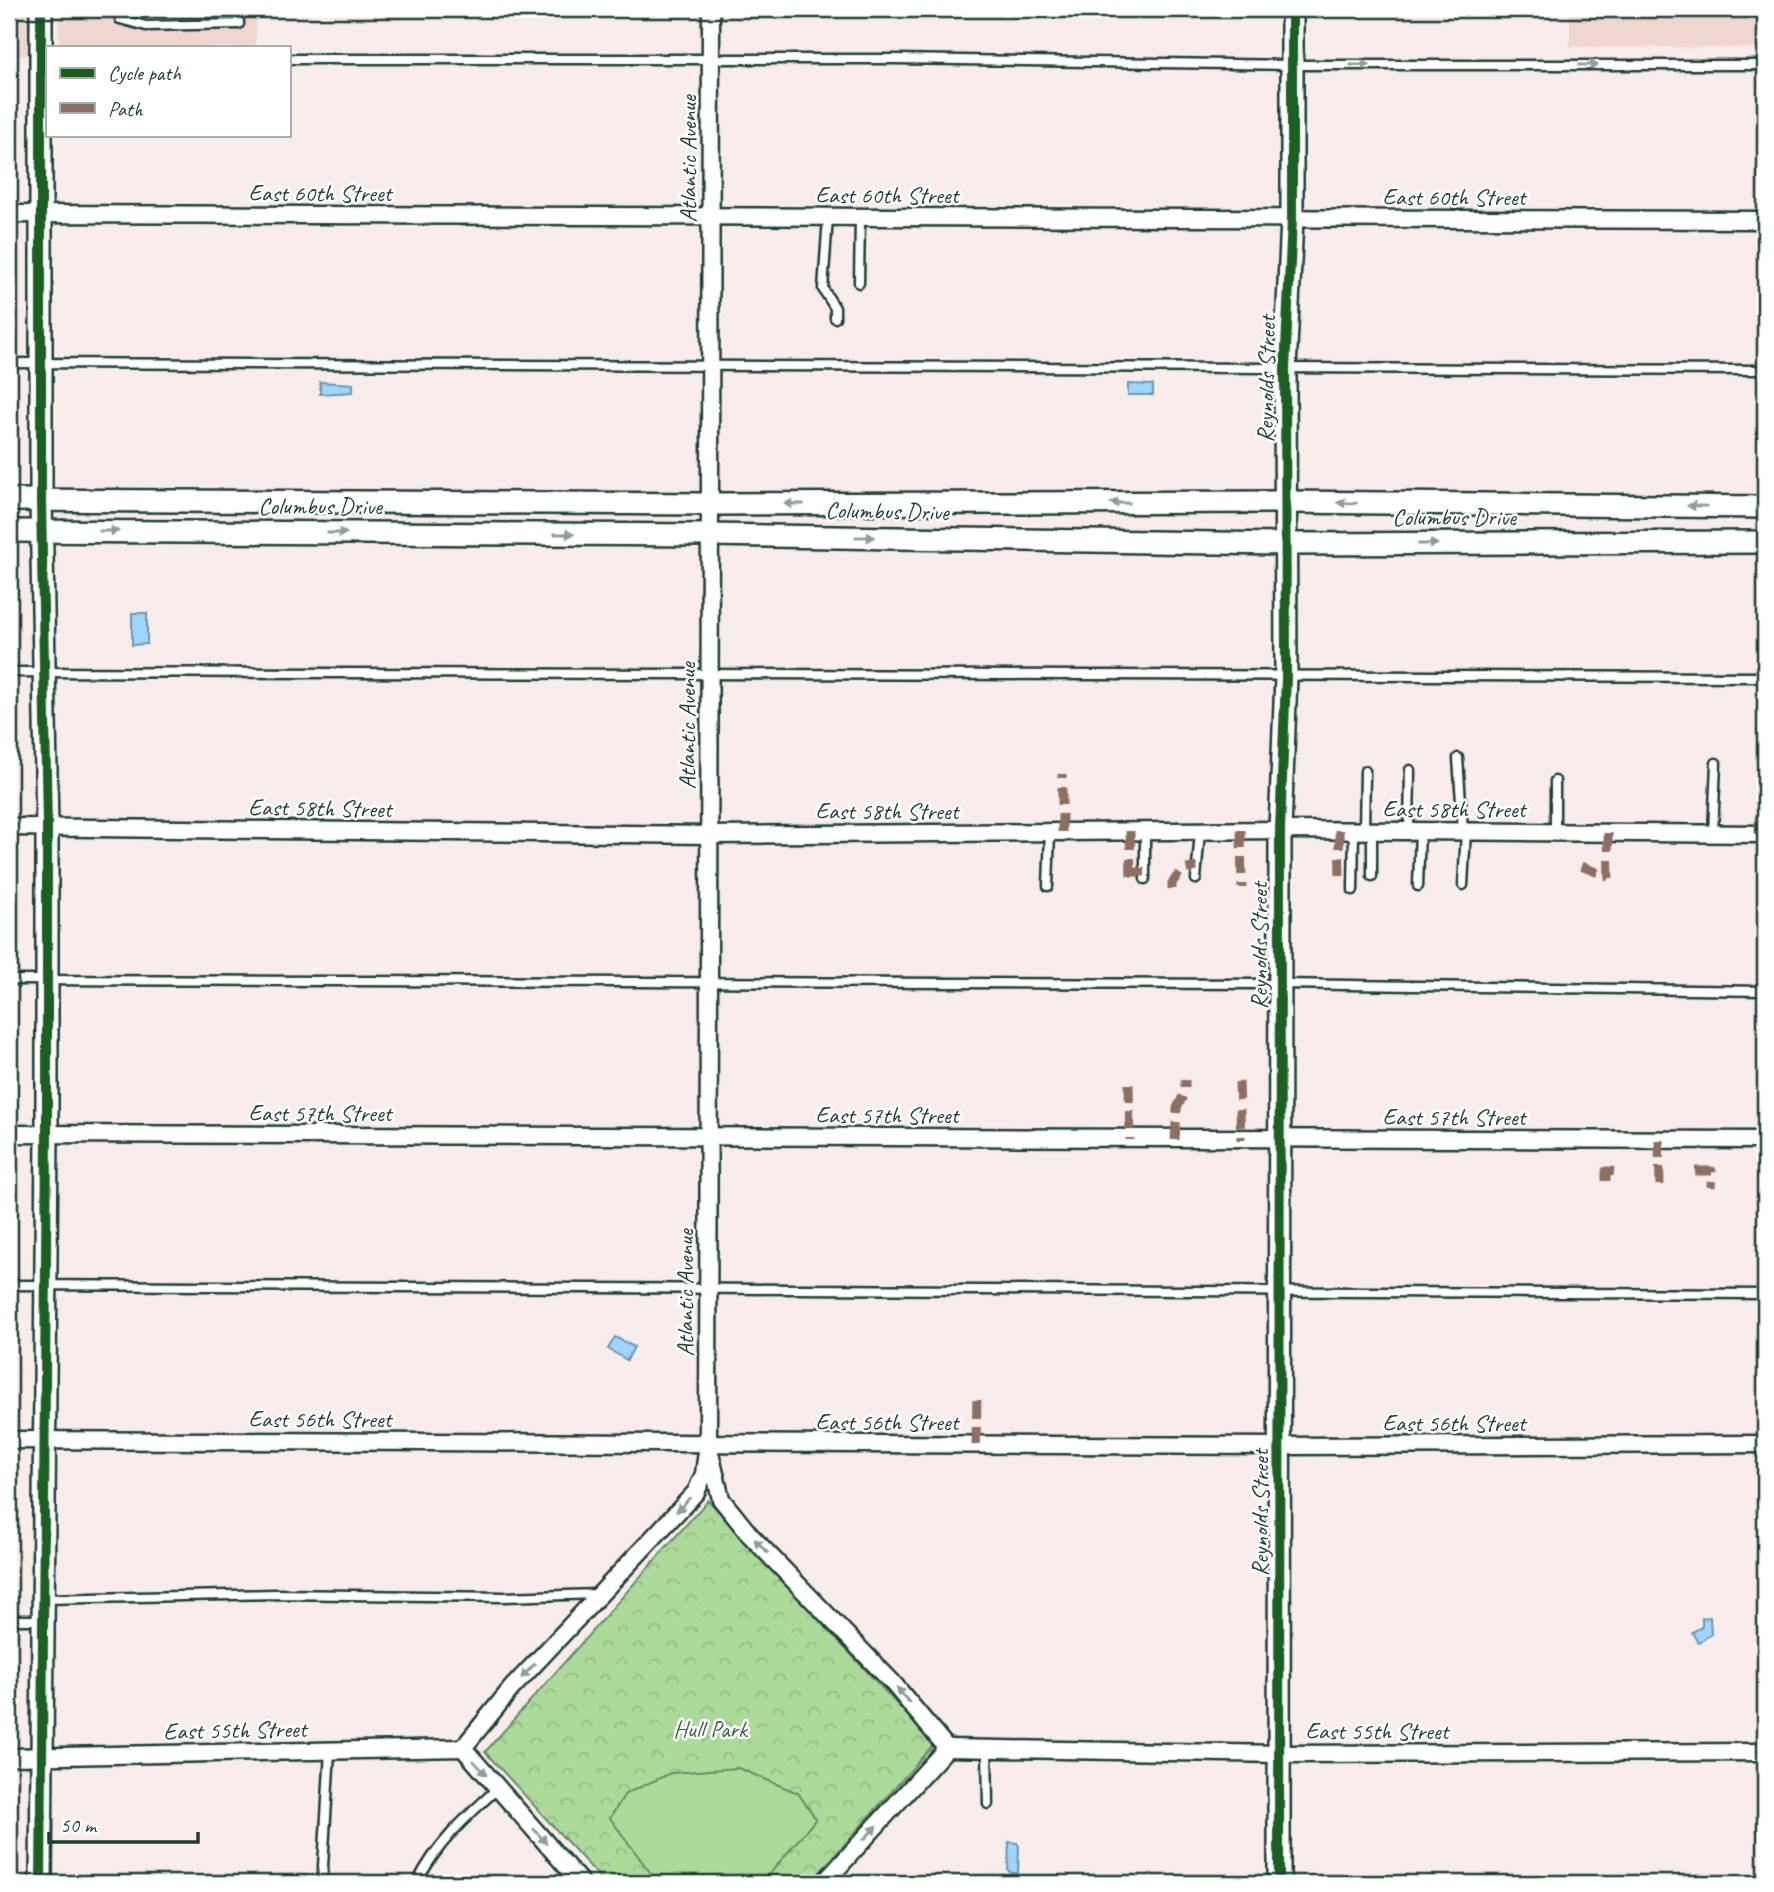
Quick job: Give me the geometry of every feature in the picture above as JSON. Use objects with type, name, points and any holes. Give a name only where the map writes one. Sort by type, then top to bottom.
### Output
[{"type":"street","points":[[41,9],[44,57],[41,531],[47,827],[47,1285],[41,1883]]},
{"type":"street","name":"Atlantic Avenue","points":[[463,1748],[511,1689],[696,1492],[704,1474],[708,1444],[711,9]]},
{"type":"street","name":"Reynolds Street","points":[[1279,1883],[1280,830],[1286,677],[1285,369],[1292,219],[1292,9]]},
{"type":"street","name":"East 60th Street","points":[[9,214],[1765,220]]},
{"type":"street","name":"Columbus Drive","points":[[9,500],[710,504],[1286,502],[1765,507]]},
{"type":"street","name":"Columbus Drive","points":[[9,531],[709,535],[1287,544],[1765,542]]},
{"type":"street","name":"East 58th Street","points":[[9,827],[709,835],[1280,830],[1765,834]]},
{"type":"street","name":"East 57th Street","points":[[9,1134],[1765,1140]]},
{"type":"street","name":"East 56th Street","points":[[9,1440],[1281,1446],[1765,1444]]},
{"type":"street","name":"Atlantic Avenue","points":[[708,1444],[721,1499],[750,1535],[892,1682],[947,1748]]},
{"type":"street","points":[[463,1748],[581,1883]]},
{"type":"street","name":"East 55th Street","points":[[9,1757],[463,1748]]},
{"type":"street","points":[[824,1883],[947,1748]]},
{"type":"street","name":"East 55th Street","points":[[947,1748],[1280,1754],[1765,1752]]},
{"type":"lane","points":[[119,9],[120,19],[146,26],[239,24],[239,9]]},
{"type":"lane","points":[[290,59],[1765,65]]},
{"type":"lane","points":[[828,217],[823,289],[835,308],[835,318]]},
{"type":"lane","points":[[859,283],[860,217]]},
{"type":"lane","points":[[9,363],[1765,370]]},
{"type":"lane","points":[[9,672],[1765,677]]},
{"type":"lane","points":[[1458,758],[1464,831],[1463,885]]},
{"type":"lane","points":[[1713,833],[1716,763]]},
{"type":"lane","points":[[1410,770],[1418,886]]},
{"type":"lane","points":[[1353,890],[1363,831],[1364,771]]},
{"type":"lane","points":[[1555,781],[1555,832]]},
{"type":"lane","points":[[1145,831],[1145,879]]},
{"type":"lane","points":[[1196,879],[1200,831]]},
{"type":"lane","points":[[1363,831],[1372,876]]},
{"type":"lane","points":[[1048,886],[1050,832]]},
{"type":"lane","points":[[9,980],[1280,984],[1765,991]]},
{"type":"lane","points":[[9,1285],[1280,1294],[1765,1294]]},
{"type":"lane","points":[[44,1599],[275,1594],[504,1597],[600,1594]]},
{"type":"lane","points":[[9,1620],[43,1620]]},
{"type":"lane","points":[[987,1748],[988,1804]]},
{"type":"lane","points":[[322,1883],[330,1751]]},
{"type":"lane","points":[[417,1883],[427,1863],[453,1828],[498,1788]]},
{"type":"shaded area","points":[[9,9],[33,9],[34,55],[9,55]]},
{"type":"shaded area","points":[[58,9],[257,9],[255,46],[59,46]]},
{"type":"shaded area","points":[[1570,9],[1765,9],[1765,48],[1570,47]]},
{"type":"green space","name":"Hull Park","points":[[708,1500],[934,1744],[810,1883],[605,1883],[485,1752]]},
{"type":"green space","points":[[738,1768],[798,1793],[816,1819],[762,1883],[658,1883],[610,1818],[625,1794],[671,1773]]},
{"type":"water","points":[[320,382],[353,384],[353,392],[320,394]]},
{"type":"water","points":[[1128,384],[1153,385],[1153,395],[1128,395]]},
{"type":"water","points":[[132,613],[147,613],[147,644],[132,645]]},
{"type":"water","points":[[615,1337],[634,1347],[627,1360],[608,1349]]},
{"type":"water","points":[[1710,1617],[1711,1634],[1698,1643],[1692,1632],[1702,1627],[1702,1618]]},
{"type":"water","points":[[1009,1842],[1019,1846],[1018,1873],[1008,1870]]},
{"type":"marked path","points":[[1062,774],[1062,832]]},
{"type":"marked path","points":[[1759,834],[1760,786],[1765,786]]},
{"type":"marked path","points":[[1241,830],[1242,888]]},
{"type":"marked path","points":[[1339,830],[1340,877]]},
{"type":"marked path","points":[[1130,831],[1131,880]]},
{"type":"marked path","points":[[1608,833],[1609,883]]},
{"type":"marked path","points":[[1581,866],[1609,877]]},
{"type":"marked path","points":[[1172,889],[1172,883],[1182,870],[1197,867]]},
{"type":"marked path","points":[[1130,872],[1145,872]]},
{"type":"marked path","points":[[1175,1140],[1177,1108],[1185,1092],[1185,1080]]},
{"type":"marked path","points":[[1239,1082],[1241,1140]]},
{"type":"marked path","points":[[1129,1084],[1130,1140]]},
{"type":"marked path","points":[[1659,1140],[1660,1190]]},
{"type":"marked path","points":[[1606,1181],[1606,1171],[1621,1172]]},
{"type":"marked path","points":[[1695,1171],[1712,1171],[1711,1187]]},
{"type":"marked path","points":[[976,1445],[977,1392]]},
{"type":"cycle path","points":[[41,9],[41,500],[47,827],[41,1883]]},
{"type":"cycle path","points":[[1279,1883],[1280,830],[1286,677],[1285,370],[1292,219],[1292,9]]}]
